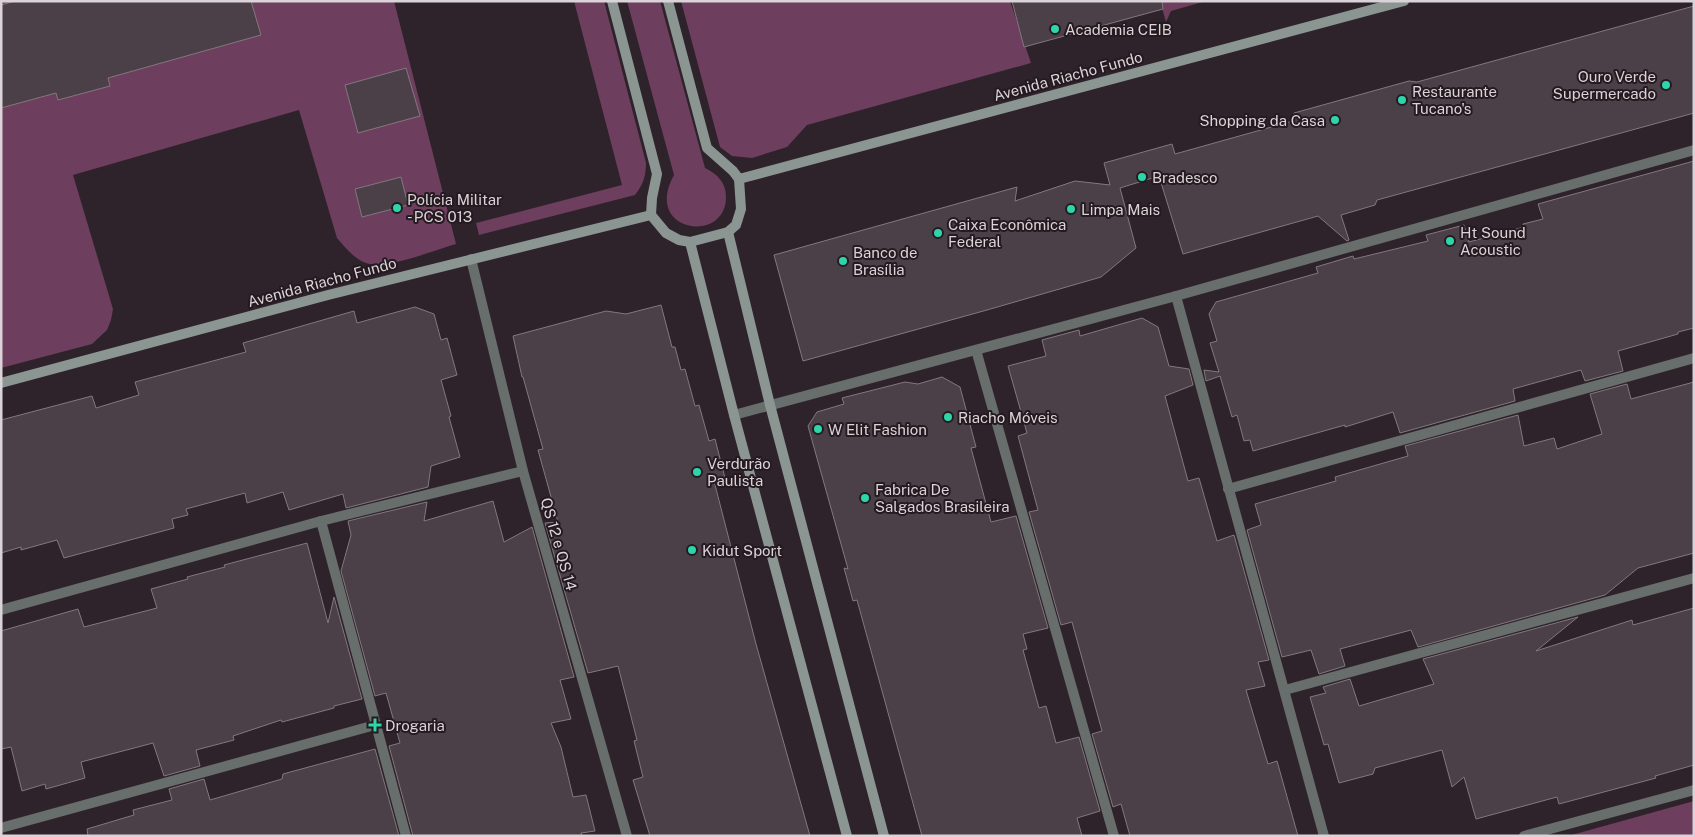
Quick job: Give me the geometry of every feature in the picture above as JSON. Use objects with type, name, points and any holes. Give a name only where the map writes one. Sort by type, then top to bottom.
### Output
[{"type":"street","points":[[612,1],[657,174],[652,198],[652,215],[666,233],[679,240],[690,242],[728,232],[736,225],[741,209],[739,179],[733,171],[707,148],[668,1]]},
{"type":"street","name":"Avenida Riacho Fundo","points":[[739,179],[1404,1]]},
{"type":"street","points":[[734,416],[1176,296],[1694,150]]},
{"type":"street","name":"Avenida Riacho Fundo","points":[[1,383],[318,298],[652,215]]},
{"type":"street","points":[[728,232],[770,405],[884,836]]},
{"type":"street","points":[[690,242],[734,416],[847,836]]},
{"type":"street","name":"QS 12 e QS 14","points":[[471,259],[523,471],[627,836]]},
{"type":"street","points":[[1176,296],[1324,836]]},
{"type":"street","points":[[976,350],[1114,836]]},
{"type":"street","points":[[1228,489],[1694,358]]},
{"type":"street","points":[[1,610],[321,521],[523,471]]},
{"type":"street","points":[[321,521],[406,836]]},
{"type":"street","points":[[1285,690],[1694,578]]},
{"type":"street","points":[[1,828],[375,725]]},
{"type":"street","points":[[1524,836],[1694,790]]},
{"type":"shaded area","points":[[1,1],[394,1],[456,244],[386,264],[366,263],[354,256],[337,238],[299,110],[73,175],[113,309],[111,320],[107,330],[92,344],[1,368]]},
{"type":"shaded area","points":[[574,1],[604,1],[646,163],[642,184],[635,195],[479,235],[476,223],[622,185]]},
{"type":"shaded area","points":[[627,1],[660,1],[705,168],[720,179],[726,192],[722,212],[713,222],[701,226],[688,225],[676,220],[669,209],[667,194],[674,175]]},
{"type":"shaded area","points":[[681,1],[1010,1],[1031,63],[807,125],[787,147],[752,158],[732,156],[720,147]]},
{"type":"shaded area","points":[[1160,1],[1206,1],[1171,11],[1166,22]]},
{"type":"shaded area","points":[[1694,801],[1694,836],[1568,836]]},
{"type":"building","points":[[15,1],[251,1],[261,35],[108,78],[110,86],[58,100],[56,93],[1,108],[1,5]]},
{"type":"building","name":"Academia CEIB","points":[[1012,1],[1162,1],[1163,9],[1024,47]]},
{"type":"building","points":[[1694,6],[1694,113],[1377,200],[1375,205],[1341,215],[1349,240],[1347,241],[1318,216],[1183,254],[1159,176],[1120,188],[1136,248],[1101,277],[803,361],[774,255],[1017,187],[1015,201],[1075,181],[1110,185],[1104,163],[1172,144],[1175,154],[1293,121],[1294,113],[1409,81],[1417,82]]},
{"type":"building","points":[[406,68],[420,116],[358,133],[345,85]]},
{"type":"building","points":[[1694,161],[1694,328],[1618,351],[1623,371],[1585,381],[1581,370],[1513,389],[1515,401],[1400,433],[1393,412],[1345,427],[1345,425],[1253,451],[1250,440],[1244,441],[1237,415],[1232,417],[1220,376],[1206,381],[1204,370],[1219,372],[1210,343],[1217,341],[1209,314],[1216,302],[1318,273],[1316,267],[1353,256],[1354,259],[1428,241],[1426,235],[1464,225],[1469,242],[1524,227],[1523,224],[1543,219],[1538,204]]},
{"type":"building","points":[[401,177],[408,205],[362,217],[355,189]]},
{"type":"building","points":[[661,305],[672,347],[675,347],[681,370],[685,369],[695,406],[699,405],[709,441],[715,439],[725,478],[714,481],[756,644],[810,836],[650,836],[633,780],[643,777],[634,741],[637,740],[618,666],[588,673],[545,523],[558,522],[538,450],[543,449],[522,377],[513,336],[606,311],[626,314]]},
{"type":"building","points":[[415,307],[434,314],[441,340],[447,338],[457,375],[441,380],[460,457],[431,466],[428,487],[346,508],[343,494],[289,510],[283,492],[247,503],[245,493],[186,509],[188,515],[172,519],[174,528],[64,558],[57,540],[21,550],[21,547],[1,553],[1,420],[92,396],[96,408],[139,395],[135,382],[246,352],[243,343],[354,311],[357,323]]},
{"type":"building","points":[[1142,318],[1158,327],[1169,366],[1189,369],[1193,385],[1165,396],[1188,481],[1199,478],[1217,541],[1234,535],[1269,660],[1258,662],[1265,686],[1246,690],[1268,764],[1277,761],[1298,836],[1130,836],[1121,804],[1113,807],[1092,734],[1102,731],[1072,622],[1061,625],[1029,512],[1038,510],[1018,436],[1027,433],[1008,366],[1046,356],[1042,340],[1079,330],[1080,336]]},
{"type":"building","points":[[942,377],[960,387],[976,447],[971,448],[991,522],[1016,516],[1048,628],[1023,634],[1027,649],[1023,650],[1039,708],[1046,706],[1056,743],[1079,737],[1100,811],[1077,818],[1082,836],[922,836],[857,600],[853,601],[844,568],[848,569],[808,426],[817,412],[844,404],[842,398],[905,382],[918,384]]},
{"type":"building","points":[[1694,382],[1694,553],[1638,568],[1605,595],[1418,647],[1411,630],[1340,649],[1345,666],[1319,674],[1311,650],[1282,657],[1247,530],[1261,525],[1255,504],[1336,481],[1335,477],[1408,456],[1405,446],[1518,415],[1524,446],[1554,438],[1557,449],[1602,434],[1590,394],[1627,384],[1631,399]]},
{"type":"building","points":[[493,501],[504,542],[532,527],[574,677],[560,680],[571,719],[551,723],[561,747],[573,797],[586,795],[595,831],[581,833],[582,836],[413,836],[389,746],[400,743],[386,693],[375,696],[341,571],[351,535],[348,521],[427,502],[424,521]]},
{"type":"building","points":[[307,543],[328,623],[334,597],[362,699],[282,722],[281,720],[233,736],[234,740],[196,750],[200,766],[164,776],[153,743],[81,762],[85,778],[46,789],[45,784],[22,791],[11,747],[1,749],[1,631],[78,609],[84,627],[157,608],[151,589],[225,567],[224,565]]},
{"type":"building","points":[[1694,608],[1694,765],[1655,776],[1656,778],[1559,804],[1557,797],[1476,819],[1464,777],[1452,787],[1442,750],[1375,768],[1373,774],[1339,783],[1328,744],[1324,745],[1310,697],[1326,693],[1323,687],[1350,679],[1359,706],[1434,684],[1423,659],[1578,617],[1536,651],[1632,620],[1633,625]]},
{"type":"building","points":[[375,749],[399,836],[88,836],[87,829],[134,815],[133,810],[172,800],[169,789],[204,779],[210,800],[282,779],[283,774]]},
{"type":"place","name":"Academia CEIB","points":[[1055,29]]},
{"type":"place","name":"Ouro Verde Supermercado","points":[[1666,85]]},
{"type":"place","name":"Restaurante Tucano's","points":[[1402,100]]},
{"type":"place","name":"Shopping da Casa","points":[[1335,120]]},
{"type":"place","name":"Bradesco","points":[[1142,177]]},
{"type":"place","name":"Polícia Militar - PCS 013","points":[[397,208]]},
{"type":"place","name":"Limpa Mais","points":[[1071,209]]},
{"type":"place","name":"Caixa Econômica Federal","points":[[938,233]]},
{"type":"place","name":"Ht Sound Acoustic","points":[[1450,241]]},
{"type":"place","name":"Banco de Brasília","points":[[843,261]]},
{"type":"place","name":"Riacho Móveis","points":[[948,417]]},
{"type":"place","name":"W Elit Fashion","points":[[818,429]]},
{"type":"place","name":"Verdurão Paulista","points":[[697,472]]},
{"type":"place","name":"Fabrica De Salgados Brasileira","points":[[865,498]]},
{"type":"place","name":"Kidut Sport","points":[[692,550]]},
{"type":"place","name":"Drogaria","points":[[375,725]]}]
